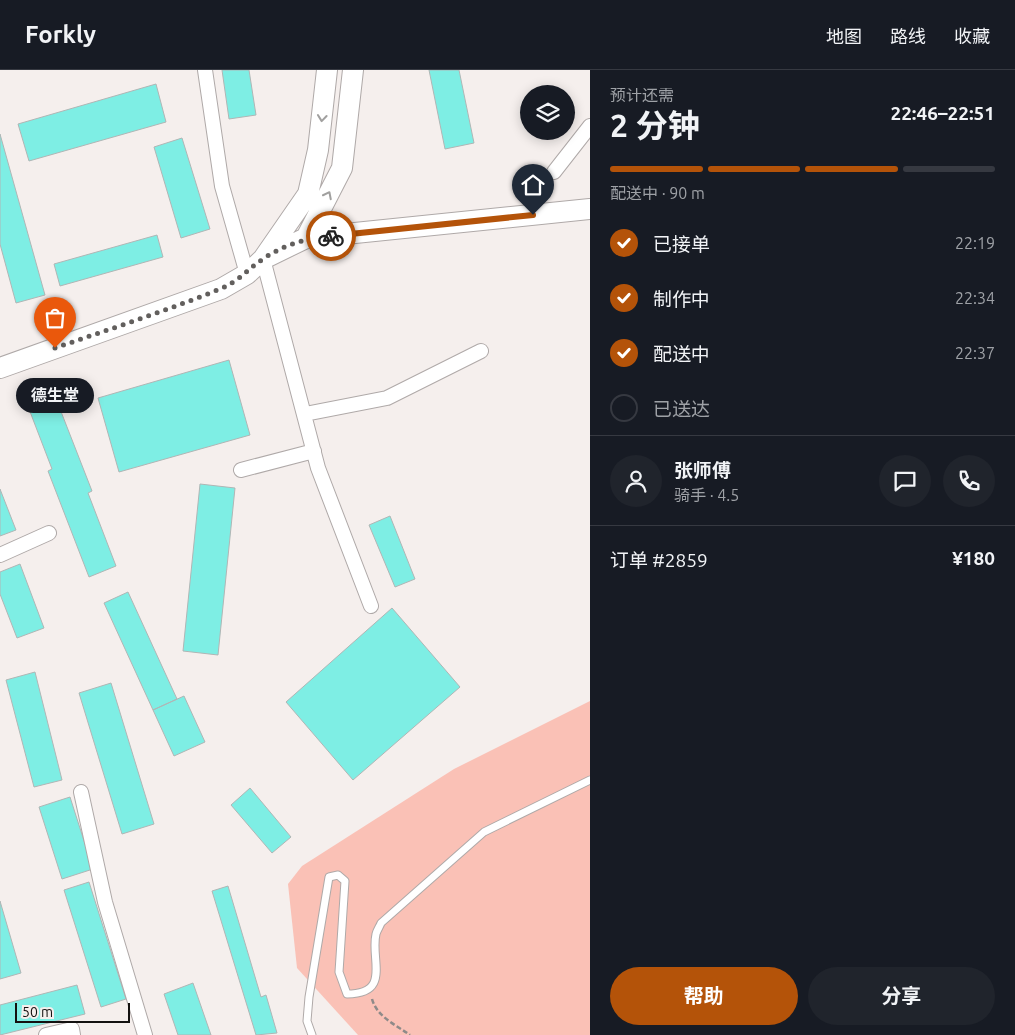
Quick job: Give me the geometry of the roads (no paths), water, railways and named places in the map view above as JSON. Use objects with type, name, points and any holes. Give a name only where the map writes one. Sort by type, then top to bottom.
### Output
[{"type":"street","points":[[205,70],[222,186],[247,274]]},
{"type":"street","points":[[0,368],[221,288],[247,274],[263,259],[308,194],[318,150],[327,70]]},
{"type":"street","points":[[306,238],[342,168],[353,70]]},
{"type":"street","points":[[554,172],[590,126]]},
{"type":"street","points":[[263,259],[306,238],[590,209]]},
{"type":"street","points":[[289,221],[306,238]]},
{"type":"street","points":[[263,259],[318,468],[371,606]]},
{"type":"street","points":[[305,414],[388,398],[481,351]]},
{"type":"street","points":[[240,470],[314,452]]},
{"type":"street","points":[[0,555],[50,533]]},
{"type":"street","points":[[81,792],[105,902],[145,1035]]},
{"type":"street","points":[[46,1035],[72,1029],[73,1035]]},
{"type":"lane","points":[[312,1035],[307,1021],[309,997],[327,890],[326,883],[331,876],[341,876],[345,884],[339,972],[347,994],[362,992],[369,988],[377,975],[376,934],[381,923],[484,832],[590,780]]},
{"type":"place","name":"德生堂","points":[[55,348]]}]
